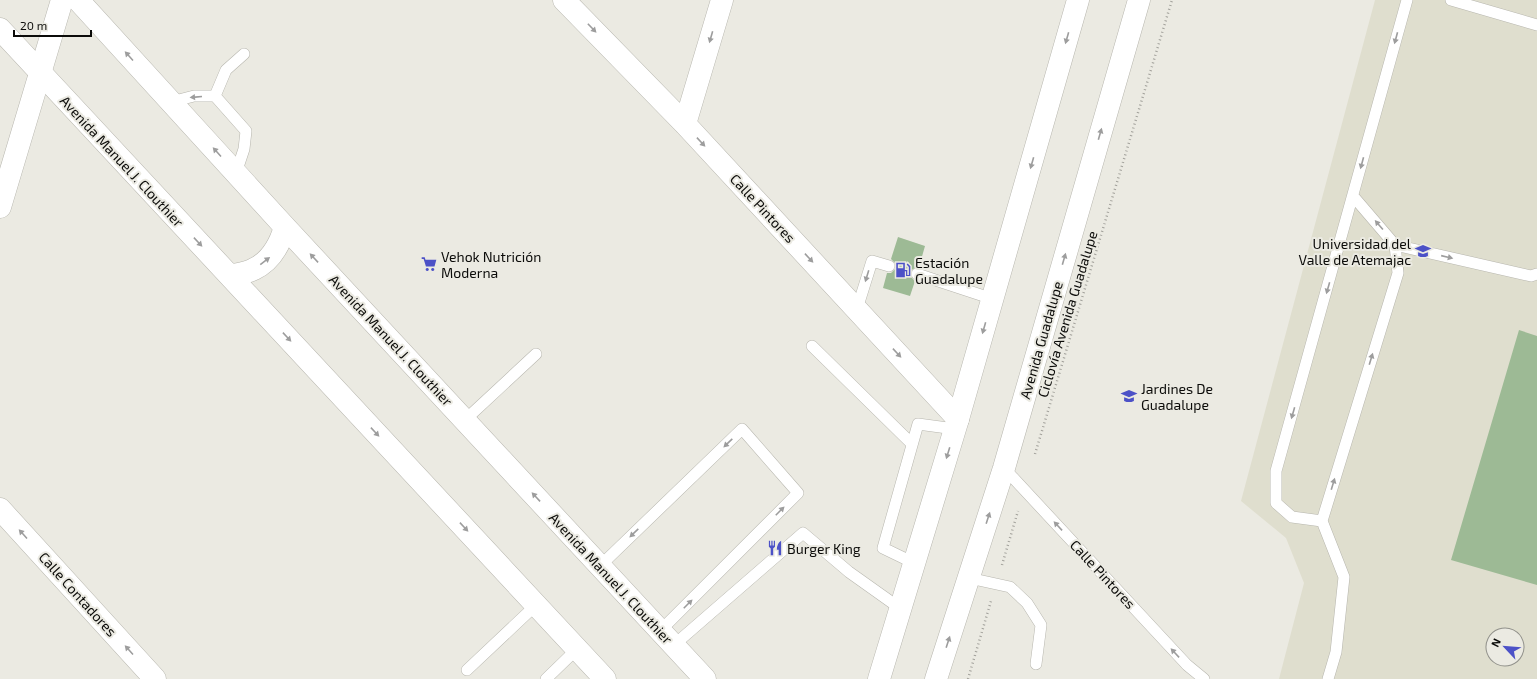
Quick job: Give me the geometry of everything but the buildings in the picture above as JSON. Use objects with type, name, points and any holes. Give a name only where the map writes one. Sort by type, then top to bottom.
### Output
[{"type":"main road","points":[[0,207],[62,0]]},
{"type":"main road","name":"Avenida Manuel J. Clouthier","points":[[78,0],[285,227],[705,679]]},
{"type":"main road","name":"Calle Pintores","points":[[564,0],[685,124],[857,309],[956,424]]},
{"type":"main road","points":[[685,124],[722,0]]},
{"type":"main road","points":[[879,679],[993,299],[1078,0]]},
{"type":"main road","name":"Avenida Guadalupe","points":[[940,678],[969,578],[1004,468],[1139,0]]},
{"type":"main road","name":"Avenida Manuel J. Clouthier","points":[[0,29],[605,679]]},
{"type":"main road","points":[[230,276],[254,269],[270,257],[281,241],[285,227]]},
{"type":"main road","name":"Calle Contadores","points":[[0,509],[155,679]]},
{"type":"lane","points":[[1322,521],[1292,517],[1276,503],[1276,471],[1407,0]]},
{"type":"lane","points":[[1451,0],[1537,25]]},
{"type":"lane","points":[[215,96],[226,70],[244,54]]},
{"type":"lane","points":[[171,102],[194,96],[215,96],[246,131],[244,149],[236,173]]},
{"type":"lane","points":[[1328,679],[1336,652],[1344,577],[1322,521],[1398,273],[1395,245],[1353,196]]},
{"type":"lane","points":[[1395,245],[1531,276],[1537,274]]},
{"type":"lane","points":[[857,309],[872,261],[889,266]]},
{"type":"lane","points":[[917,274],[993,299]]},
{"type":"lane","points":[[812,346],[912,444]]},
{"type":"lane","points":[[465,420],[536,354]]},
{"type":"lane","points":[[914,563],[883,548],[918,424],[956,424]]},
{"type":"lane","points":[[600,566],[742,429],[798,493],[667,638]]},
{"type":"lane","name":"Calle Pintores","points":[[1004,468],[1187,665],[1204,679]]},
{"type":"lane","points":[[667,638],[803,533],[850,572],[901,609]]},
{"type":"lane","points":[[969,578],[1010,587],[1027,603],[1041,625],[1036,664]]},
{"type":"lane","points":[[467,670],[536,605]]},
{"type":"lane","points":[[546,679],[577,649]]},
{"type":"path","name":"Ciclovía Avenida Guadalupe","points":[[1033,461],[1172,0]]},
{"type":"path","points":[[1002,566],[1020,506]]},
{"type":"path","points":[[968,679],[993,596]]},
{"type":"shaded area","name":"Universidad del Valle de Atemajac","points":[[1375,0],[1537,0],[1537,679],[1279,679],[1304,583],[1286,538],[1241,501]]},
{"type":"place","name":"Universidad del Valle de Atemajac","points":[[1423,251]]},
{"type":"place","name":"Vehok Nutrición Moderna","points":[[429,264]]},
{"type":"place","name":"Estación Guadalupe","points":[[903,270]]},
{"type":"place","name":"Jardines De Guadalupe","points":[[1129,396]]},
{"type":"place","name":"Burger King","points":[[775,548]]}]
